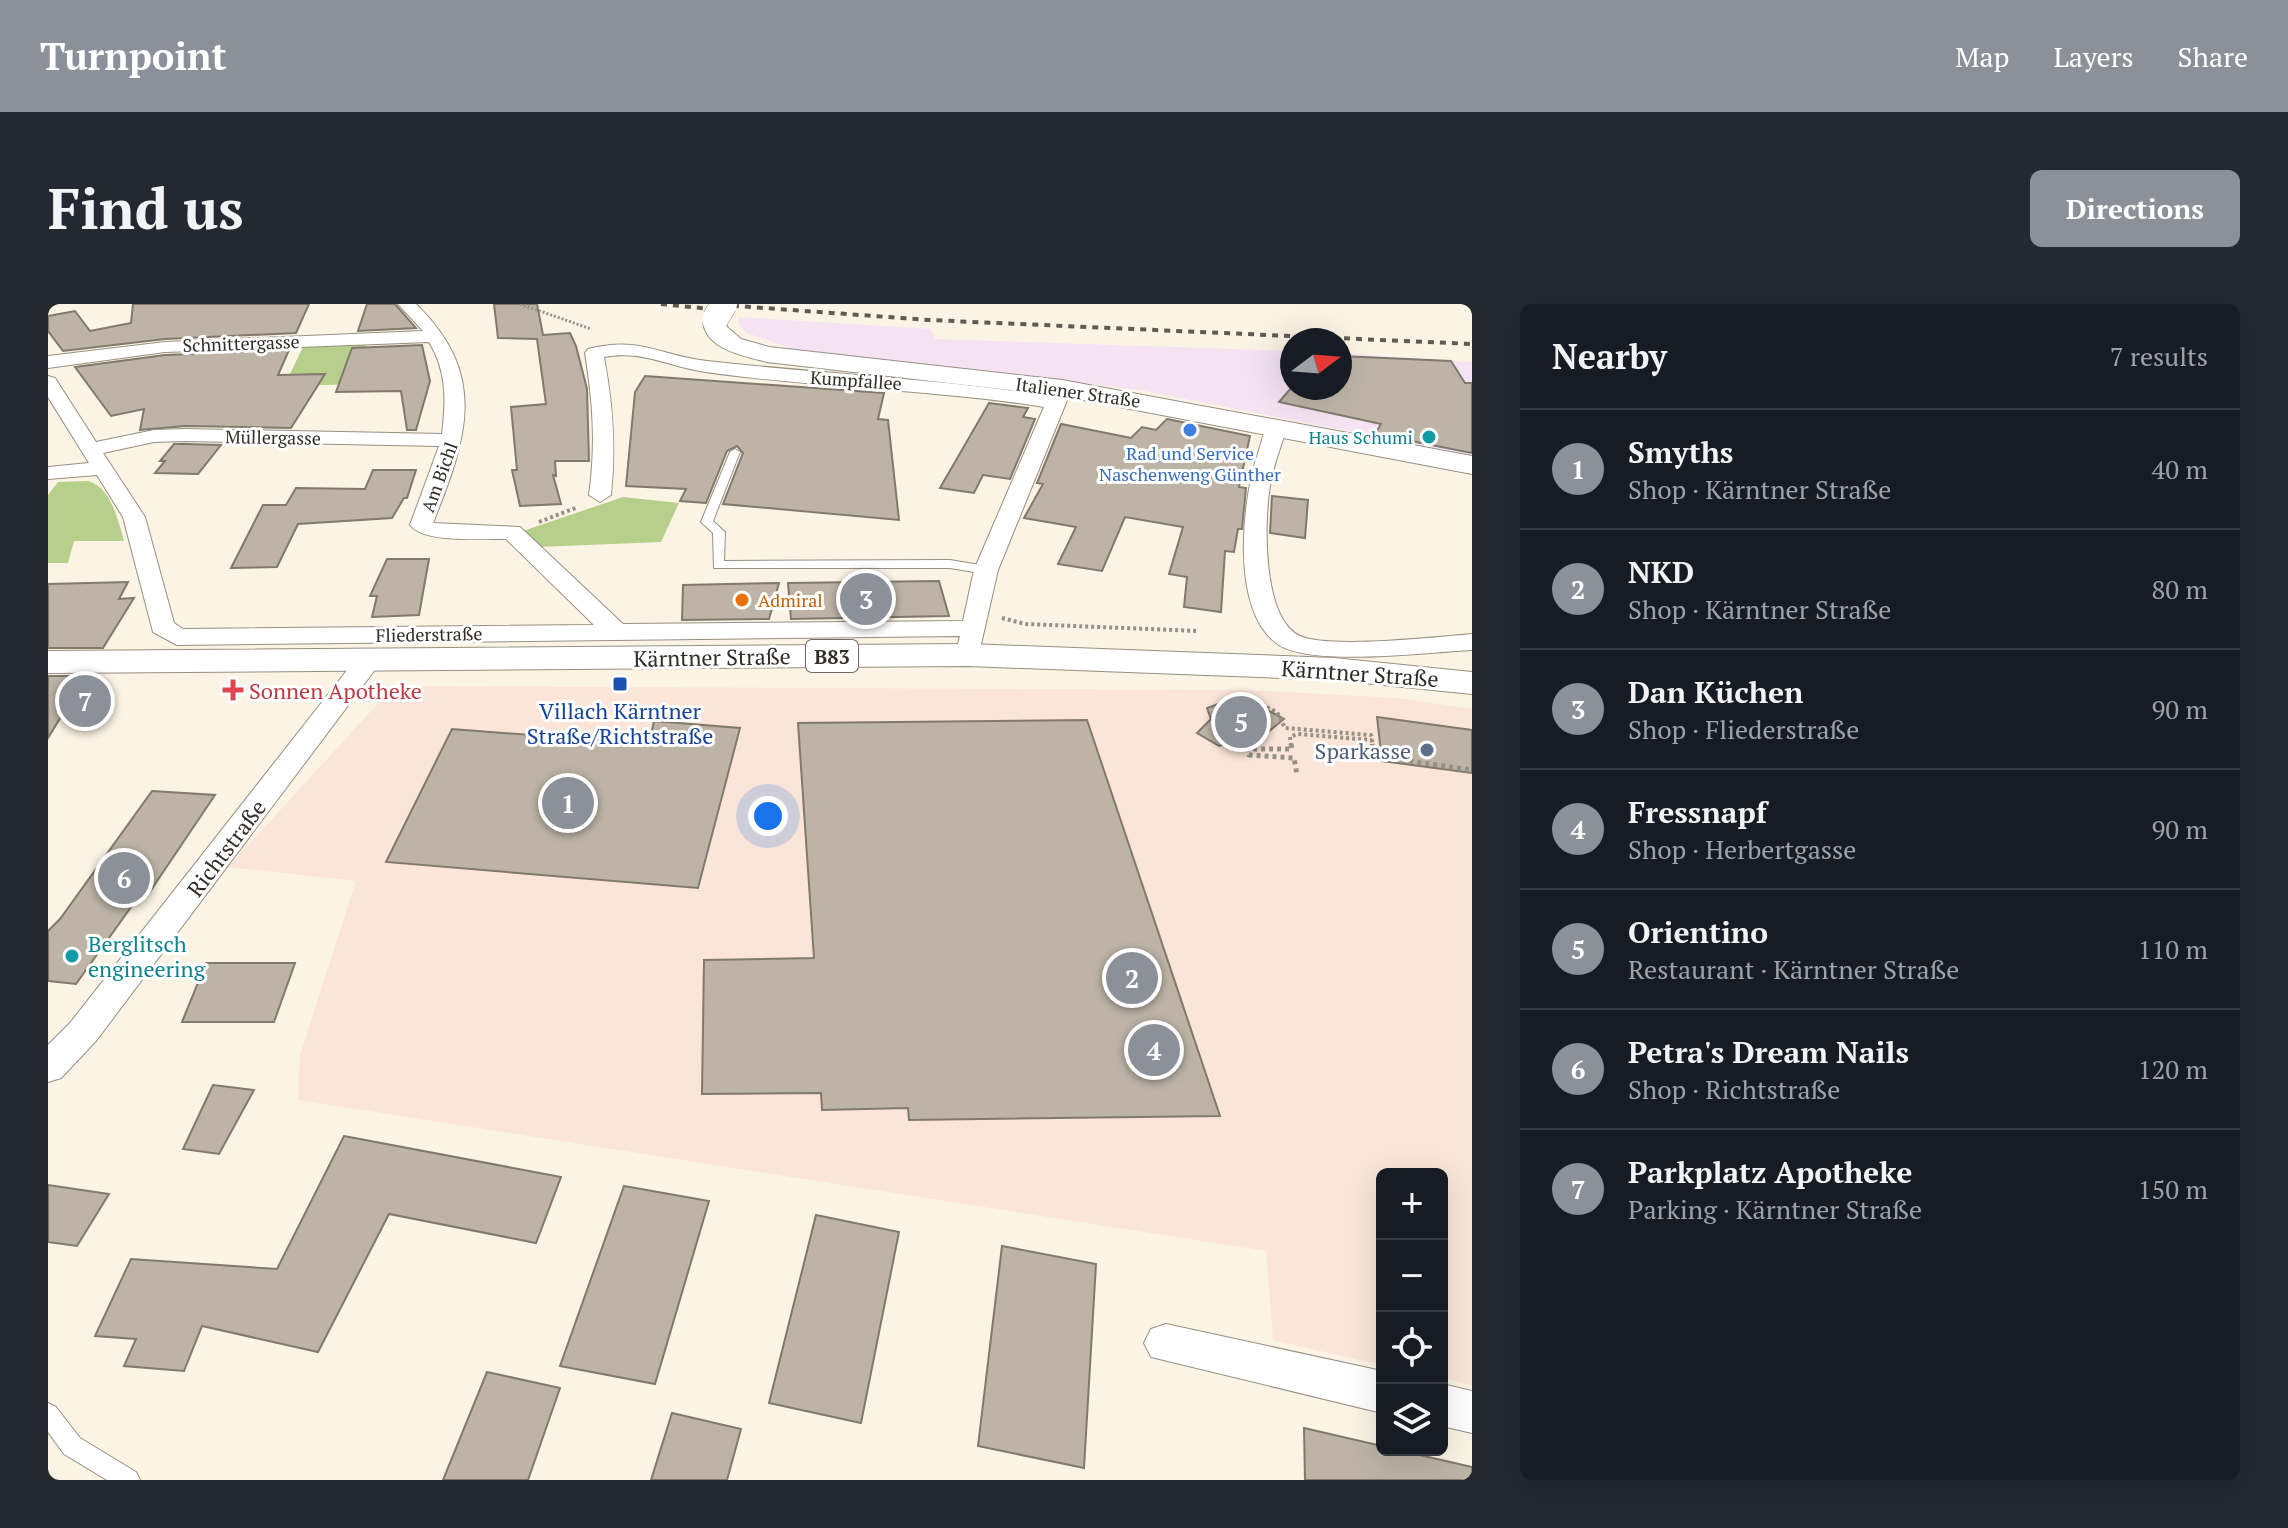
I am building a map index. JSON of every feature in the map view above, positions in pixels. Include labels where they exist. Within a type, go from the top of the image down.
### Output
[{"type":"main road","name":"Italiener Straße","points":[[719,312],[715,329],[724,339],[767,354],[1277,427],[1472,465]]},
{"type":"main road","name":"Kärntner Straße","points":[[48,662],[368,661],[971,641],[1334,669],[1472,683]]},
{"type":"street","name":"Am Bichl","points":[[406,304],[436,336],[451,373],[454,440],[421,525],[429,530],[512,532]]},
{"type":"street","name":"Schnittergasse","points":[[48,362],[165,347],[436,336]]},
{"type":"street","name":"Kumpfallee","points":[[600,495],[605,453],[604,411],[594,353],[628,347],[703,366],[1058,396]]},
{"type":"street","name":"Fliederstraße","points":[[48,382],[134,517],[162,627],[177,637],[615,631],[971,641]]},
{"type":"street","points":[[971,641],[986,570],[1058,396]]},
{"type":"street","points":[[1277,427],[1258,490],[1259,591],[1272,627],[1291,642],[1346,648],[1472,642]]},
{"type":"street","name":"Müllergasse","points":[[92,449],[154,436],[185,435],[454,440]]},
{"type":"street","points":[[48,473],[105,468]]},
{"type":"street","points":[[512,532],[615,631]]},
{"type":"street","name":"Richtstraße","points":[[48,1068],[83,1032],[368,661]]},
{"type":"street","points":[[48,1028],[83,1032]]},
{"type":"street","points":[[1166,1343],[1376,1391]]},
{"type":"street","points":[[1448,1406],[1472,1412]]},
{"type":"lane","points":[[735,452],[707,522],[719,532],[718,565],[950,564],[986,570]]},
{"type":"lane","points":[[48,1414],[72,1446],[128,1480]]},
{"type":"path","points":[[512,532],[589,504],[600,495]]},
{"type":"path","points":[[1233,694],[1277,712],[1285,728],[1371,735],[1374,756],[1472,770]]},
{"type":"path","points":[[1297,775],[1290,737],[1297,734],[1372,740]]},
{"type":"path","points":[[1292,749],[1247,749],[1249,755],[1294,758]]},
{"type":"shaded area","points":[[739,317],[931,329],[935,339],[1280,351],[1280,400],[1352,400],[1352,354],[1472,362],[1472,456],[1140,390],[792,349],[747,333],[739,325]]},
{"type":"shaded area","points":[[394,686],[1246,690],[1398,698],[1472,709],[1472,1385],[1448,1379],[1448,1168],[1376,1168],[1376,1364],[1273,1340],[1266,1251],[298,1100],[300,1055],[356,881],[228,867]]},
{"type":"green space","points":[[366,341],[362,384],[284,386],[305,343]]},
{"type":"green space","points":[[88,481],[96,484],[108,497],[124,541],[74,541],[68,563],[48,563],[48,495],[58,482]]},
{"type":"green space","points":[[623,497],[679,503],[661,542],[538,547],[523,531]]},
{"type":"building","points":[[133,304],[309,304],[296,333],[165,339],[63,351],[48,331],[48,316],[75,311],[90,331],[131,323]]},
{"type":"building","points":[[367,304],[395,304],[416,328],[358,331]]},
{"type":"building","points":[[494,304],[537,304],[543,335],[570,333],[576,346],[587,389],[589,461],[555,461],[556,476],[553,475],[561,504],[520,506],[512,470],[517,470],[511,407],[546,404],[537,339],[498,338]]},
{"type":"building","points":[[422,345],[430,381],[416,430],[407,430],[401,391],[336,392],[352,348]]},
{"type":"building","points":[[289,350],[278,375],[325,374],[291,428],[185,426],[140,430],[144,409],[111,416],[75,367],[165,355]]},
{"type":"building","points":[[1352,357],[1451,361],[1465,383],[1472,383],[1472,453],[1375,434],[1381,424],[1279,402],[1352,400]]},
{"type":"building","points":[[645,376],[884,393],[878,419],[888,420],[899,520],[723,504],[743,453],[737,446],[727,451],[706,503],[680,501],[686,489],[626,486],[635,392]]},
{"type":"building","points":[[989,403],[1028,408],[1023,417],[1035,419],[1010,479],[983,475],[974,493],[940,488]]},
{"type":"building","points":[[1167,419],[1250,436],[1239,487],[1246,488],[1242,529],[1238,529],[1234,552],[1225,551],[1221,612],[1184,607],[1187,577],[1169,574],[1183,527],[1125,517],[1102,571],[1058,564],[1076,527],[1024,518],[1043,484],[1037,483],[1061,424],[1131,438],[1142,427],[1156,430]]},
{"type":"building","points":[[174,444],[221,445],[198,474],[155,473]]},
{"type":"building","points":[[373,470],[416,470],[407,498],[392,518],[298,524],[277,567],[231,568],[263,505],[286,505],[296,488],[365,489]]},
{"type":"building","points":[[1272,496],[1308,500],[1305,538],[1270,533]]},
{"type":"building","points":[[387,559],[429,559],[419,615],[372,617],[377,596],[370,596]]},
{"type":"building","points":[[939,581],[949,616],[791,619],[788,583]]},
{"type":"building","points":[[128,582],[119,599],[134,598],[103,648],[48,648],[48,584]]},
{"type":"building","points":[[779,583],[769,619],[682,620],[683,585]]},
{"type":"building","points":[[48,676],[86,676],[48,738]]},
{"type":"building","points":[[1226,701],[1253,702],[1284,719],[1262,737],[1243,738],[1219,746],[1197,733],[1211,719],[1207,708]]},
{"type":"building","name":"Sparkasse","points":[[1377,717],[1472,730],[1472,773],[1382,761]]},
{"type":"building","points":[[1087,720],[1220,1116],[909,1120],[908,1108],[822,1110],[821,1093],[702,1094],[704,960],[814,958],[798,723]]},
{"type":"building","points":[[654,721],[740,728],[698,888],[386,862],[452,729],[649,744]]},
{"type":"building","points":[[152,791],[215,795],[147,896],[139,896],[76,984],[48,981],[48,931],[60,919]]},
{"type":"building","points":[[206,963],[295,963],[274,1022],[182,1022]]},
{"type":"building","points":[[213,1085],[254,1090],[219,1154],[183,1149]]},
{"type":"building","points":[[344,1136],[561,1177],[536,1243],[389,1214],[318,1352],[202,1326],[184,1371],[124,1366],[136,1339],[95,1336],[131,1259],[277,1269]]},
{"type":"building","points":[[48,1185],[109,1194],[77,1246],[48,1242]]},
{"type":"building","points":[[624,1186],[709,1201],[655,1384],[560,1366]]},
{"type":"building","points":[[816,1215],[899,1232],[861,1423],[769,1403]]},
{"type":"building","points":[[1002,1246],[1096,1264],[1084,1468],[978,1446]]},
{"type":"building","points":[[487,1372],[560,1388],[528,1480],[443,1480]]},
{"type":"building","points":[[672,1413],[741,1429],[727,1480],[651,1480]]},
{"type":"building","points":[[1304,1428],[1376,1445],[1376,1456],[1424,1456],[1472,1467],[1472,1480],[1305,1480]]},
{"type":"railway","points":[[661,304],[721,310]]},
{"type":"railway","points":[[709,304],[929,320],[1472,344]]},
{"type":"place","name":"Rad und Service Naschenweng Günther","points":[[1190,430]]},
{"type":"place","name":"Haus Schumi","points":[[1429,437]]},
{"type":"place","name":"Dan Küchen","points":[[866,599]]},
{"type":"place","name":"Admiral","points":[[742,600]]},
{"type":"place","name":"Villach Kärntner Straße/Richtstraße","points":[[620,684]]},
{"type":"place","name":"Sonnen Apotheke","points":[[233,690]]},
{"type":"place","name":"Parkplatz Apotheke","points":[[85,701]]},
{"type":"place","name":"Orientino","points":[[1241,722]]},
{"type":"place","name":"Sparkasse","points":[[1427,750]]},
{"type":"place","name":"Smyths","points":[[568,803]]},
{"type":"place","name":"Petra's Dream Nails","points":[[124,878]]},
{"type":"place","name":"Berglitsch engineering","points":[[72,956]]},
{"type":"place","name":"NKD","points":[[1132,978]]},
{"type":"place","name":"Fressnapf","points":[[1154,1050]]}]
